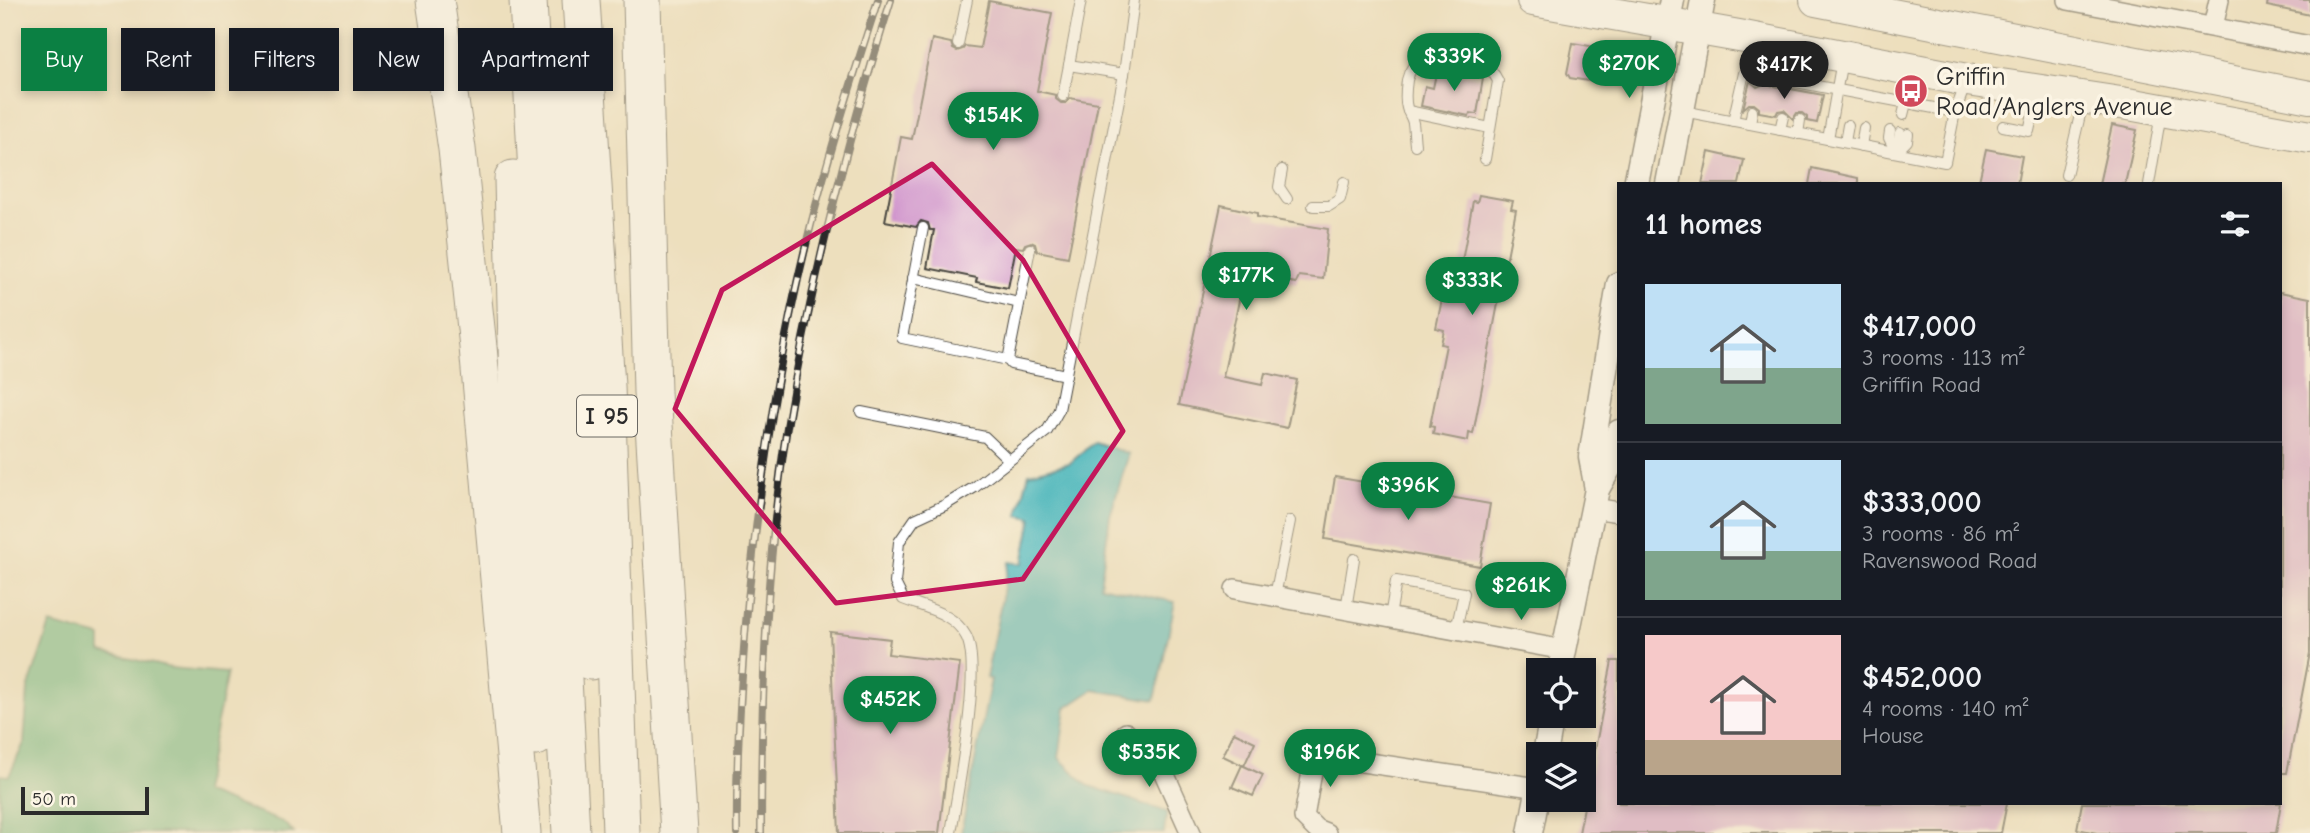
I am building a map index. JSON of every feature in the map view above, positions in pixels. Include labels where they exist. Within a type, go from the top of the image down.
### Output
[{"type":"highway","points":[[435,0],[457,149],[478,347],[522,833]]},
{"type":"highway","points":[[508,0],[518,388],[541,833]]},
{"type":"highway","points":[[528,0],[571,833]]},
{"type":"highway","points":[[558,0],[599,833]]},
{"type":"highway","name":"I 95","points":[[581,0],[606,386],[621,833]]},
{"type":"highway","points":[[643,7],[652,393],[679,833]]},
{"type":"main road","points":[[1533,0],[1700,14],[1766,41],[1967,80],[2162,109],[2310,137]]},
{"type":"main road","points":[[1816,0],[1861,4],[2310,97]]},
{"type":"main road","points":[[2223,120],[2242,107],[2310,120]]},
{"type":"street","points":[[2068,0],[2310,46]]},
{"type":"street","points":[[2213,27],[2219,0]]},
{"type":"street","points":[[1636,182],[1669,11]]},
{"type":"street","points":[[1668,182],[1700,14]]},
{"type":"street","points":[[1595,498],[1591,457],[1617,296]]},
{"type":"street","points":[[1562,658],[1595,498],[1613,461],[1617,442]]},
{"type":"street","points":[[1595,498],[1617,511]]},
{"type":"street","points":[[1236,589],[1456,630],[1555,658]]},
{"type":"street","points":[[1126,733],[1164,773],[1191,833]]},
{"type":"street","points":[[1326,833],[1316,829],[1304,817],[1315,755],[1526,788]]},
{"type":"street","points":[[1530,833],[1534,812]]},
{"type":"lane","points":[[958,44],[967,0]]},
{"type":"lane","points":[[1063,96],[1082,0]]},
{"type":"lane","points":[[951,833],[970,707],[973,657],[966,635],[949,617],[903,599],[895,583],[899,542],[915,519],[975,487],[1047,430],[1059,410],[1125,74],[1134,0]]},
{"type":"lane","points":[[1758,77],[1766,41]]},
{"type":"lane","points":[[1797,84],[1803,48]]},
{"type":"lane","points":[[1415,145],[1412,120],[1406,107],[1407,80],[1415,63],[1425,55],[1446,52],[1469,56],[1493,71],[1498,81],[1485,159]]},
{"type":"lane","points":[[1828,139],[1843,56]]},
{"type":"lane","points":[[1069,65],[1125,74]]},
{"type":"lane","points":[[1733,121],[1744,73],[1837,90],[1853,98],[1869,101],[1906,103],[1955,112]]},
{"type":"lane","points":[[1682,111],[1945,162],[1955,112],[1967,80]]},
{"type":"lane","points":[[2003,127],[2029,131],[2038,91]]},
{"type":"lane","points":[[2066,175],[2084,98]]},
{"type":"lane","points":[[1906,103],[1913,111],[1903,115],[1894,108],[1906,103]]},
{"type":"lane","points":[[2149,182],[2162,109]]},
{"type":"lane","points":[[1408,111],[1490,128]]},
{"type":"lane","points":[[1750,124],[1752,111]]},
{"type":"lane","points":[[1780,130],[1783,117]]},
{"type":"lane","points":[[1798,134],[1800,120]]},
{"type":"lane","points":[[1845,142],[1848,125]]},
{"type":"lane","points":[[1861,146],[1864,128]]},
{"type":"lane","points":[[1896,152],[1899,133]]},
{"type":"lane","points":[[1282,170],[1279,187],[1287,199]]},
{"type":"lane","points":[[1313,206],[1328,206],[1340,199],[1344,182]]},
{"type":"lane","points":[[923,228],[902,338],[1066,375]]},
{"type":"lane","points":[[1007,360],[1030,249]]},
{"type":"lane","points":[[913,278],[1019,303]]},
{"type":"lane","points":[[861,412],[985,436],[1009,460]]},
{"type":"lane","points":[[1275,596],[1290,521]]},
{"type":"lane","points":[[1346,609],[1354,559]]},
{"type":"lane","points":[[1390,617],[1396,581],[1464,593],[1456,630]]},
{"type":"highlighted area","points":[[932,164],[1023,260],[1123,431],[1023,579],[836,603],[675,409],[722,290]]},
{"type":"green space","points":[[50,624],[101,637],[101,652],[171,668],[227,673],[203,792],[283,822],[294,833],[0,833],[0,775],[9,776],[24,743],[28,689]]},
{"type":"water","points":[[1094,442],[1129,454],[1110,516],[1100,586],[1175,602],[1155,700],[1093,690],[1066,708],[1059,758],[1087,785],[1167,812],[1164,833],[961,833],[991,679],[986,678],[1009,562],[1023,564],[1032,518],[1018,515],[1029,473],[1070,463]]},
{"type":"building","points":[[2268,0],[2310,0],[2310,15],[2267,6]]},
{"type":"building","points":[[989,1],[1052,13],[1037,91],[1056,95],[1056,99],[1061,103],[1066,103],[1070,98],[1098,103],[1068,257],[1037,251],[1035,244],[1031,242],[1023,248],[1016,247],[1008,288],[976,282],[977,278],[927,268],[934,230],[930,230],[928,223],[921,221],[916,227],[885,221],[901,137],[912,139],[932,39],[951,43],[957,51],[965,46],[980,48]]},
{"type":"building","points":[[1573,43],[1601,48],[1595,82],[1570,78],[1567,73]]},
{"type":"building","points":[[1437,69],[1483,78],[1477,114],[1470,113],[1469,116],[1421,106],[1425,86],[1433,88]]},
{"type":"building","points":[[1750,81],[1757,87],[1764,84],[1823,95],[1817,123],[1807,121],[1807,117],[1802,113],[1797,113],[1793,119],[1784,110],[1778,111],[1776,115],[1759,112],[1759,108],[1754,104],[1743,109]]},
{"type":"building","points":[[2112,125],[2137,130],[2125,182],[2099,182]]},
{"type":"building","points":[[1986,149],[2022,156],[2017,182],[1979,181]]},
{"type":"building","points":[[1709,152],[1744,160],[1739,182],[1702,182]]},
{"type":"building","points":[[1812,168],[1858,178],[1858,182],[1809,182]]},
{"type":"building","points":[[1479,195],[1513,201],[1511,209],[1516,210],[1473,434],[1469,433],[1468,441],[1433,434],[1434,427],[1430,426],[1446,345],[1441,344],[1444,330],[1436,328],[1444,290],[1451,292],[1453,282],[1458,283],[1473,201],[1477,202]]},
{"type":"building","points":[[1221,205],[1257,213],[1257,217],[1328,229],[1323,279],[1299,276],[1296,283],[1276,279],[1275,269],[1247,262],[1223,377],[1262,385],[1265,373],[1297,380],[1287,428],[1179,405]]},
{"type":"building","points":[[2282,292],[2310,298],[2310,653],[2287,773],[2282,773]]},
{"type":"building","points":[[1335,477],[1490,504],[1480,566],[1325,539]]},
{"type":"building","points":[[830,632],[890,639],[888,654],[960,663],[939,833],[839,833]]},
{"type":"building","points":[[1612,661],[1617,661],[1617,805],[2007,805],[2001,833],[1579,833],[1583,812],[1596,812],[1596,744]]},
{"type":"building","points":[[1234,732],[1255,742],[1244,766],[1223,756]]},
{"type":"building","points":[[1242,765],[1263,775],[1253,796],[1232,787]]},
{"type":"building","points":[[2082,805],[2281,805],[2276,833],[2097,833],[2077,829]]},
{"type":"railway","points":[[737,833],[737,775],[748,600],[778,379],[795,292],[821,186],[878,0]]},
{"type":"railway","points":[[761,833],[766,629],[774,528],[787,427],[807,318],[832,211],[891,0]]},
{"type":"place","name":"Griffin Road/Anglers Avenue","points":[[1911,91]]}]
